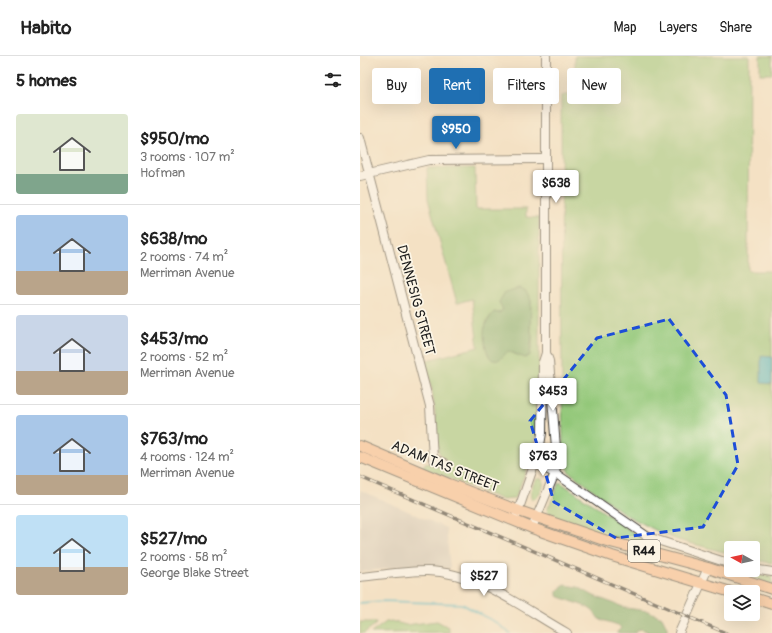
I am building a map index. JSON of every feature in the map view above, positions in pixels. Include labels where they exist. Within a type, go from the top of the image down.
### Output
[{"type":"main road","name":"ADAM TAS STREET","points":[[360,446],[449,484],[519,511],[607,541],[708,568],[772,589]]},
{"type":"main road","name":"ADAM TAS STREET","points":[[360,457],[514,522],[612,556],[724,590]]},
{"type":"main road","points":[[760,600],[772,604]]},
{"type":"street","points":[[514,522],[535,464],[542,433],[543,362],[546,353],[546,56]]},
{"type":"street","name":"DENNESIG STREET","points":[[360,138],[430,406],[433,459],[444,463]]},
{"type":"street","points":[[360,176],[429,160],[546,159]]},
{"type":"street","points":[[532,528],[555,473],[557,460],[549,361],[546,353]]},
{"type":"street","points":[[535,464],[555,473],[648,537],[724,562]]},
{"type":"street","points":[[678,633],[708,568]]},
{"type":"street","points":[[760,570],[772,572]]},
{"type":"street","points":[[360,577],[427,571],[459,576],[478,582],[567,633]]},
{"type":"highlighted area","points":[[669,319],[726,395],[738,465],[703,527],[616,538],[554,502],[530,421],[597,338]]},
{"type":"shaded area","points":[[360,490],[446,528],[450,569],[410,566],[360,572]]},
{"type":"green space","points":[[575,56],[749,56],[748,271],[772,271],[772,563],[760,561],[760,541],[724,541],[724,552],[678,540],[661,533],[626,515],[568,471],[563,446],[562,396],[561,96],[567,95],[567,104],[621,104],[621,68],[575,68]]},
{"type":"green space","points":[[760,56],[772,56],[772,74],[760,74]]},
{"type":"green space","points":[[427,168],[475,168],[476,209],[526,209],[526,217],[539,218],[539,384],[537,384],[536,432],[530,461],[516,496],[513,499],[503,500],[423,468],[425,463],[446,467],[447,462],[438,451],[432,390],[424,361],[478,347],[472,299],[457,303],[428,199]],"holes":[[[531,300],[530,327],[532,348],[517,355],[508,351],[500,359],[488,342],[485,331],[486,325],[494,312],[499,313],[503,310],[499,302]]]},
{"type":"green space","points":[[519,288],[526,291],[531,300],[530,327],[532,336],[530,355],[525,358],[508,351],[498,360],[494,360],[488,355],[486,350],[484,335],[485,326],[494,312],[499,313],[503,310],[499,302],[505,292]]},
{"type":"green space","points":[[538,478],[543,480],[543,488],[540,494],[533,499],[531,498],[531,490]]},
{"type":"green space","points":[[560,482],[643,539],[640,545],[550,517],[547,511]]},
{"type":"green space","points":[[760,574],[772,576],[772,585],[750,577],[760,577]]},
{"type":"green space","points":[[565,585],[578,587],[594,596],[626,608],[648,611],[662,617],[667,627],[667,633],[647,633],[647,631],[640,629],[636,631],[636,633],[616,633],[621,628],[618,625],[599,619],[593,611],[587,607],[557,596],[557,591]]},
{"type":"green space","points":[[391,621],[406,625],[437,621],[448,627],[450,632],[371,633],[386,622]]},
{"type":"green space","points":[[360,622],[376,622],[376,624],[364,633],[360,633]]},
{"type":"water","points":[[761,356],[772,357],[772,384],[761,383]]},
{"type":"waterway","points":[[360,603],[383,601],[462,604],[495,622],[510,633]]},
{"type":"railway","points":[[360,477],[726,633]]}]
